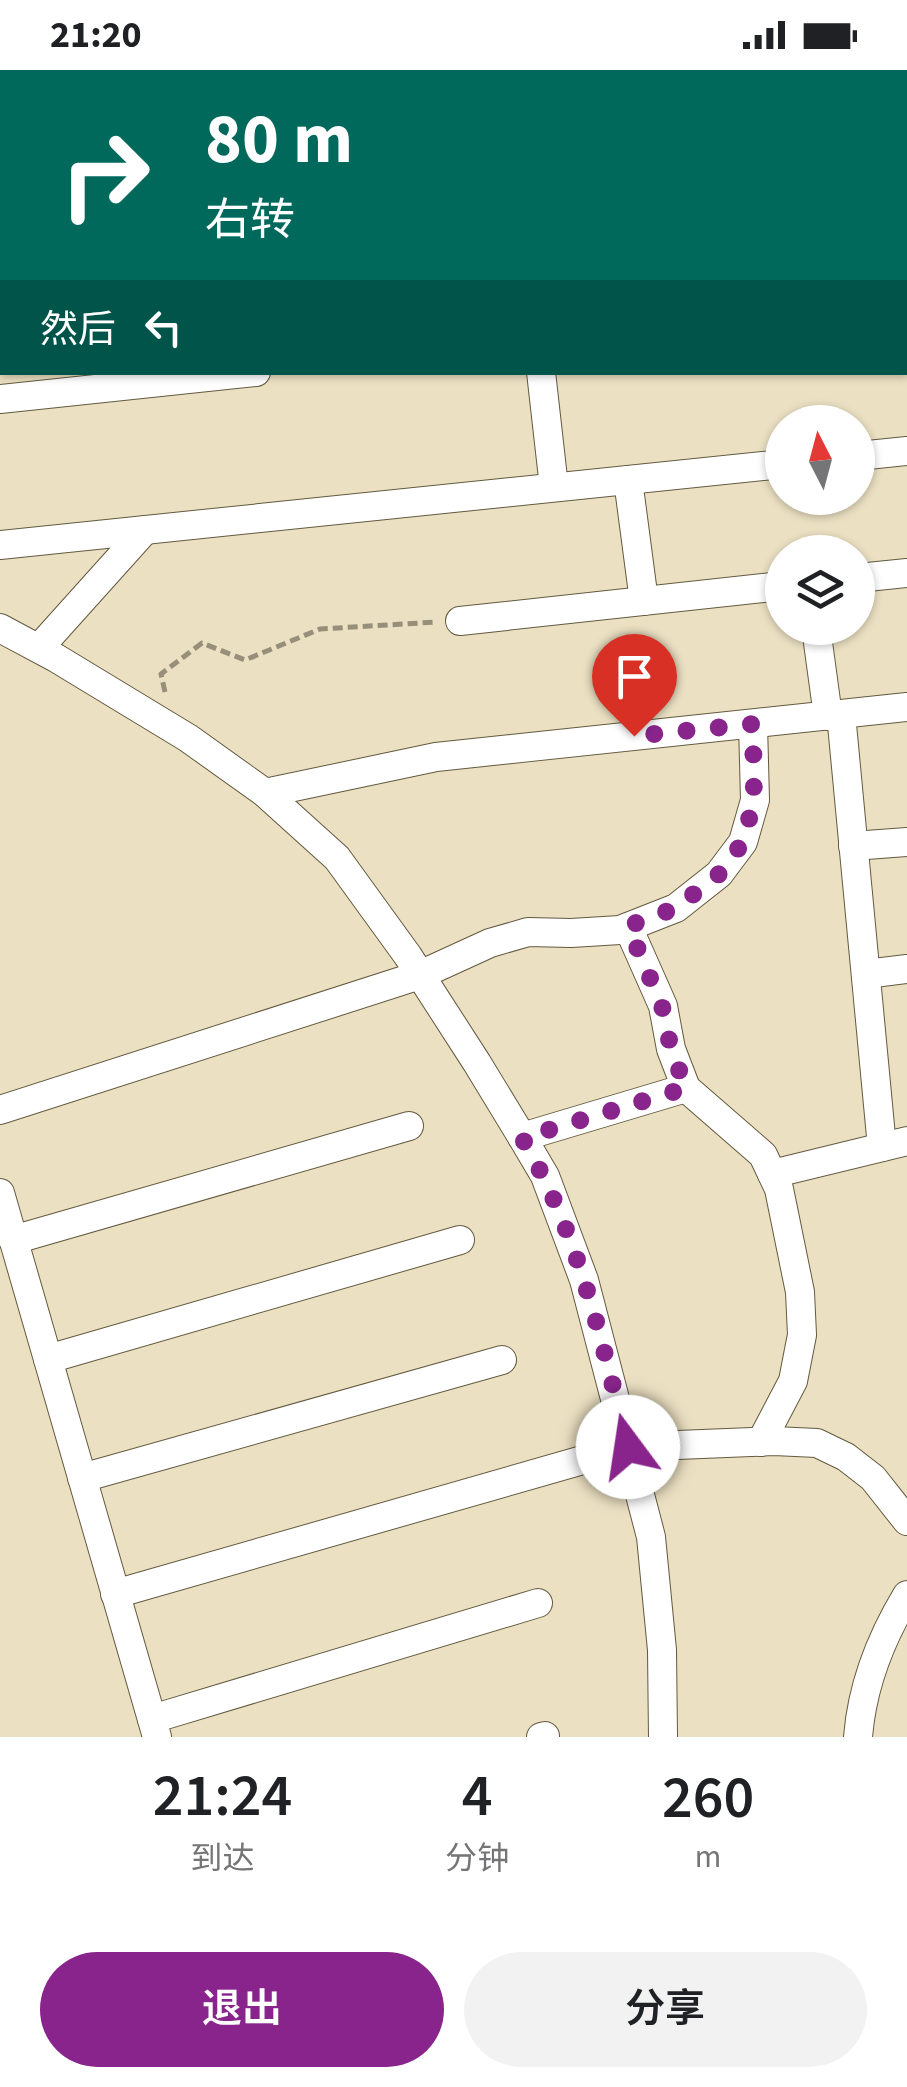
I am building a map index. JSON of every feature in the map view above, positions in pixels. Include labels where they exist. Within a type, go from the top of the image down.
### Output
[{"type":"lane","points":[[0,398],[201,375]]},
{"type":"lane","points":[[541,375],[554,487]]},
{"type":"lane","points":[[875,454],[907,451]]},
{"type":"lane","points":[[0,545],[765,466]]},
{"type":"lane","points":[[628,480],[644,601]]},
{"type":"lane","points":[[39,648],[145,530]]},
{"type":"lane","points":[[875,576],[907,572]]},
{"type":"lane","points":[[460,620],[765,588]]},
{"type":"lane","points":[[0,628],[188,738],[265,793],[337,858],[420,975],[545,1176],[584,1280],[650,1537],[662,1650],[664,1737]]},
{"type":"lane","points":[[772,1174],[895,1144],[866,974],[834,715],[820,645]]},
{"type":"lane","points":[[265,793],[436,757],[907,708]]},
{"type":"lane","points":[[0,1110],[420,975],[490,943],[528,932],[620,930],[676,908],[719,874],[743,842],[754,800],[753,724]]},
{"type":"lane","points":[[853,846],[907,842]]},
{"type":"lane","points":[[628,926],[662,1006],[671,1049],[686,1088],[763,1156],[779,1189],[800,1292],[802,1335],[792,1380],[761,1442]]},
{"type":"lane","points":[[866,974],[907,970]]},
{"type":"lane","points":[[522,1138],[686,1088]]},
{"type":"lane","points":[[13,1240],[410,1126]]},
{"type":"lane","points":[[0,1193],[154,1728],[538,1603]]},
{"type":"lane","points":[[48,1359],[460,1240]]},
{"type":"lane","points":[[82,1478],[502,1360]]},
{"type":"lane","points":[[116,1594],[628,1447],[817,1444],[846,1457],[873,1478],[907,1521]]},
{"type":"lane","points":[[858,1737],[876,1654],[907,1595]]},
{"type":"path","points":[[152,716],[166,694],[161,674],[202,643],[245,660],[320,629],[460,620]]},
{"type":"route","points":[[628,1447],[584,1280],[545,1176],[522,1138],[686,1088],[671,1049],[662,1006],[628,926],[676,908],[719,874],[743,842],[754,800],[753,724],[634,736]]}]
